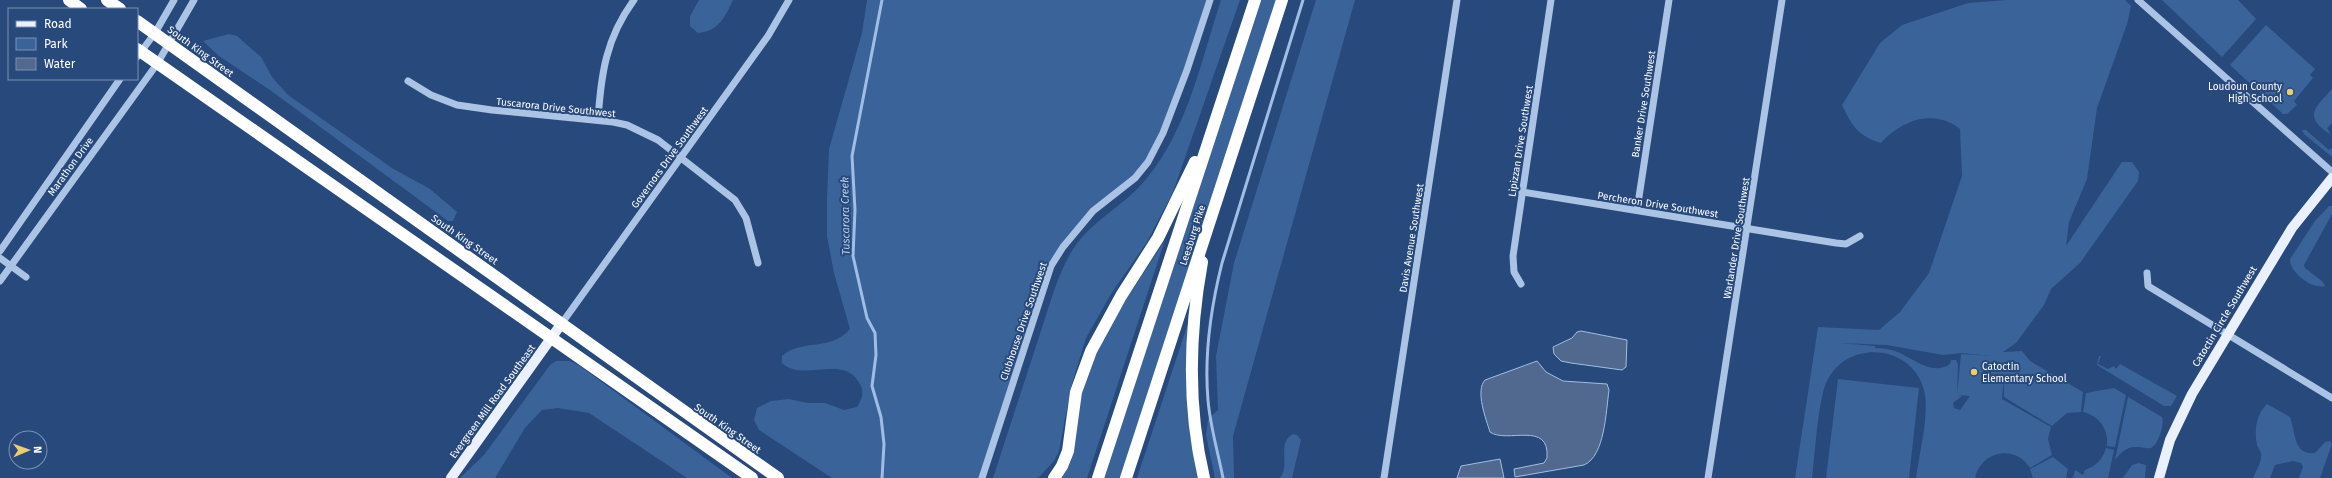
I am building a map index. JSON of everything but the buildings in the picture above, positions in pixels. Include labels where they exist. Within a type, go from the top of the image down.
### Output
[{"type":"highway","points":[[69,0],[80,8]]},
{"type":"highway","points":[[107,0],[119,8]]},
{"type":"highway","name":"Leesburg Pike","points":[[1098,478],[1255,0]]},
{"type":"highway","name":"Leesburg Pike","points":[[1126,478],[1282,0]]},
{"type":"highway","name":"South King Street","points":[[138,22],[778,478]]},
{"type":"highway","points":[[138,53],[157,64],[552,337],[752,478]]},
{"type":"highway","points":[[1054,478],[1062,466],[1068,451],[1076,392],[1091,351],[1177,202],[1221,105]]},
{"type":"highway","points":[[1204,478],[1194,413],[1191,336],[1194,306],[1211,215]]},
{"type":"main road","name":"Catoctin Circle Southwest","points":[[2159,478],[2170,440],[2179,419],[2227,335],[2292,228],[2332,178]]},
{"type":"main road","name":"Evergreen Mill Road Southeast","points":[[451,478],[562,324]]},
{"type":"street","points":[[138,53],[155,33],[174,0]]},
{"type":"street","name":"Marathon Drive","points":[[0,281],[157,64],[194,0]]},
{"type":"street","points":[[598,120],[603,66],[609,44],[624,12],[634,0]]},
{"type":"street","name":"Governors Drive Southwest","points":[[562,324],[768,36],[789,0]]},
{"type":"street","name":"Clubhouse Drive Southwest","points":[[982,478],[1051,266],[1063,247],[1093,211],[1135,178],[1148,162],[1166,126],[1210,0]]},
{"type":"street","name":"Davis Avenue Southwest","points":[[1384,478],[1457,0]]},
{"type":"street","name":"Lipizzan Drive Southwest","points":[[1520,284],[1514,272],[1513,256],[1551,0]]},
{"type":"street","name":"Banker Drive Southwest","points":[[1637,210],[1669,0]]},
{"type":"street","name":"Warlander Drive Southwest","points":[[1708,478],[1748,228],[1782,0]]},
{"type":"street","points":[[2138,0],[2332,172]]},
{"type":"street","name":"Marathon Drive","points":[[0,251],[119,80]]},
{"type":"street","name":"Tuscarora Drive Southwest","points":[[408,81],[431,95],[456,104],[492,110],[598,120],[627,125],[644,132],[681,158],[735,200],[746,218],[758,263]]},
{"type":"street","name":"Percheron Drive Southwest","points":[[1522,192],[1846,244],[1860,236]]},
{"type":"street","points":[[0,258],[26,277]]},
{"type":"street","points":[[2147,272],[2148,286],[2332,398]]},
{"type":"green space","points":[[699,0],[733,0],[724,17],[716,26],[705,32],[698,33],[690,26],[690,16]]},
{"type":"green space","points":[[867,0],[1207,0],[1163,133],[1135,178],[1089,215],[1063,247],[1047,279],[982,478],[832,478],[759,430],[754,420],[757,408],[771,401],[789,399],[808,403],[825,403],[844,410],[857,407],[862,397],[862,388],[852,374],[835,369],[807,371],[789,368],[782,363],[782,356],[799,347],[834,340],[842,336],[850,329],[834,273],[827,236],[829,149],[862,33]]},
{"type":"green space","points":[[1221,0],[1240,0],[1173,192],[1147,242],[1111,294],[1086,338],[1071,387],[1059,451],[1054,461],[1038,478],[993,478],[1052,296],[1065,264],[1078,242],[1087,232],[1138,188],[1147,178],[1173,138],[1200,70]]},
{"type":"green space","points":[[1260,0],[1277,0],[1121,478],[1104,478]]},
{"type":"green space","points":[[1316,0],[1355,0],[1233,436],[1234,478],[1215,478],[1206,435],[1208,419],[1218,410],[1216,356],[1234,263]]},
{"type":"green space","points":[[2006,0],[2125,0],[2131,6],[2127,24],[2097,108],[2087,179],[2069,222],[2066,246],[2122,162],[2132,162],[2139,172],[2138,181],[2080,263],[2051,289],[2044,305],[2016,343],[2003,352],[2022,351],[2030,361],[2083,392],[2081,412],[2067,413],[2052,426],[2004,397],[2004,378],[2002,399],[2051,427],[2048,439],[2052,455],[2030,468],[2024,460],[2016,456],[2008,453],[1999,454],[1984,462],[1978,469],[1975,478],[1916,478],[1925,422],[1926,400],[1924,390],[1917,375],[1907,364],[1894,356],[1880,353],[1865,353],[1851,358],[1838,366],[1828,379],[1819,412],[1812,478],[1795,478],[1818,327],[1879,330],[1900,312],[1929,273],[1962,176],[1960,129],[1950,123],[1939,119],[1928,118],[1918,120],[1908,123],[1898,129],[1881,143],[1861,133],[1849,119],[1842,105],[1880,43],[1902,25],[1968,3]],"holes":[[[1840,343],[1887,345],[1943,355],[1961,353],[1992,356],[1961,354],[1957,395],[1958,365],[1956,360],[1951,360],[1950,364],[1943,367],[1929,367],[1893,350],[1875,348],[1875,346]],[[1957,395],[1970,396],[1960,410],[1954,408],[1953,403],[1962,396]]]},
{"type":"green space","points":[[2162,0],[2238,0],[2256,19],[2222,57]]},
{"type":"green space","points":[[2266,25],[2315,69],[2310,75],[2313,78],[2294,101],[2297,105],[2287,114],[2283,114],[2230,65]]},
{"type":"green space","points":[[229,34],[237,36],[261,57],[272,77],[288,95],[392,168],[430,189],[457,212],[453,221],[448,221],[270,90],[219,56],[203,41]]},
{"type":"green space","points":[[2332,89],[2332,123],[2327,128],[2331,135],[2317,123],[2314,117],[2314,112],[2316,107]]},
{"type":"green space","points":[[2302,130],[2306,130],[2329,150],[2332,148],[2332,157],[2304,134]]},
{"type":"green space","points":[[2329,206],[2332,206],[2332,214],[2304,265],[2305,268],[2323,282],[2325,286],[2320,287],[2308,283],[2302,279],[2293,269],[2290,259],[2315,221]]},
{"type":"green space","points":[[1165,240],[1087,478],[1060,478],[1081,389],[1101,338]]},
{"type":"green space","points":[[1192,311],[1201,478],[1137,478]]},
{"type":"green space","points":[[2099,356],[2101,356],[2098,364],[2108,369],[2114,366],[2116,369],[2120,364],[2177,396],[2171,406],[2164,406],[2097,365]]},
{"type":"green space","points":[[556,361],[570,361],[580,366],[732,478],[687,478],[589,413],[558,408],[542,410],[525,428],[495,478],[460,478],[484,455],[550,365]]},
{"type":"green space","points":[[1838,379],[1919,388],[1909,478],[1826,478]]},
{"type":"green space","points":[[2114,388],[2126,395],[2115,447],[2107,446],[2105,429],[2102,424],[2094,417],[2083,412],[2086,393]]},
{"type":"green space","points":[[2128,397],[2162,417],[2162,429],[2156,443],[2151,448],[2131,447],[2122,452],[2115,460]]},
{"type":"green space","points":[[2267,404],[2290,417],[2296,442],[2299,447],[2308,453],[2315,453],[2325,442],[2330,441],[2332,444],[2320,478],[2299,478],[2303,467],[2301,463],[2293,461],[2275,465],[2270,478],[2253,478],[2260,463],[2261,457],[2261,453],[2257,445],[2256,428],[2260,413]]},
{"type":"green space","points":[[1293,434],[1297,435],[1301,440],[1292,478],[1280,478],[1284,467],[1285,443]]},
{"type":"green space","points":[[2106,448],[2114,450],[2108,478],[2073,478],[2075,470],[2083,475],[2085,470],[2098,462],[2103,456]]},
{"type":"green space","points":[[2053,457],[2068,469],[2066,478],[2033,478],[2030,469]]},
{"type":"green space","points":[[2139,463],[2146,465],[2145,478],[2123,478],[2132,465]]},
{"type":"water","points":[[1581,331],[1627,340],[1626,367],[1622,370],[1561,361],[1554,354],[1553,347],[1572,338],[1577,332]]},
{"type":"water","points":[[1537,361],[1546,372],[1563,381],[1607,384],[1609,390],[1603,432],[1596,452],[1591,460],[1584,465],[1515,477],[1514,469],[1544,463],[1547,458],[1546,446],[1542,440],[1535,436],[1506,436],[1497,435],[1490,432],[1482,405],[1482,385],[1485,380]]},
{"type":"water","points":[[1500,459],[1504,478],[1457,478],[1461,466]]},
{"type":"waterway","name":"Tuscarora Creek","points":[[882,0],[852,156],[855,210],[853,256],[867,318],[875,333],[876,355],[872,386],[881,417],[884,444],[882,478]]},
{"type":"waterway","points":[[1223,478],[1212,429],[1208,400],[1207,365],[1209,331],[1222,263],[1303,0]]},
{"type":"place","name":"Loudoun County High School","points":[[2290,92]]},
{"type":"place","name":"Catoctin Elementary School","points":[[1974,372]]}]
